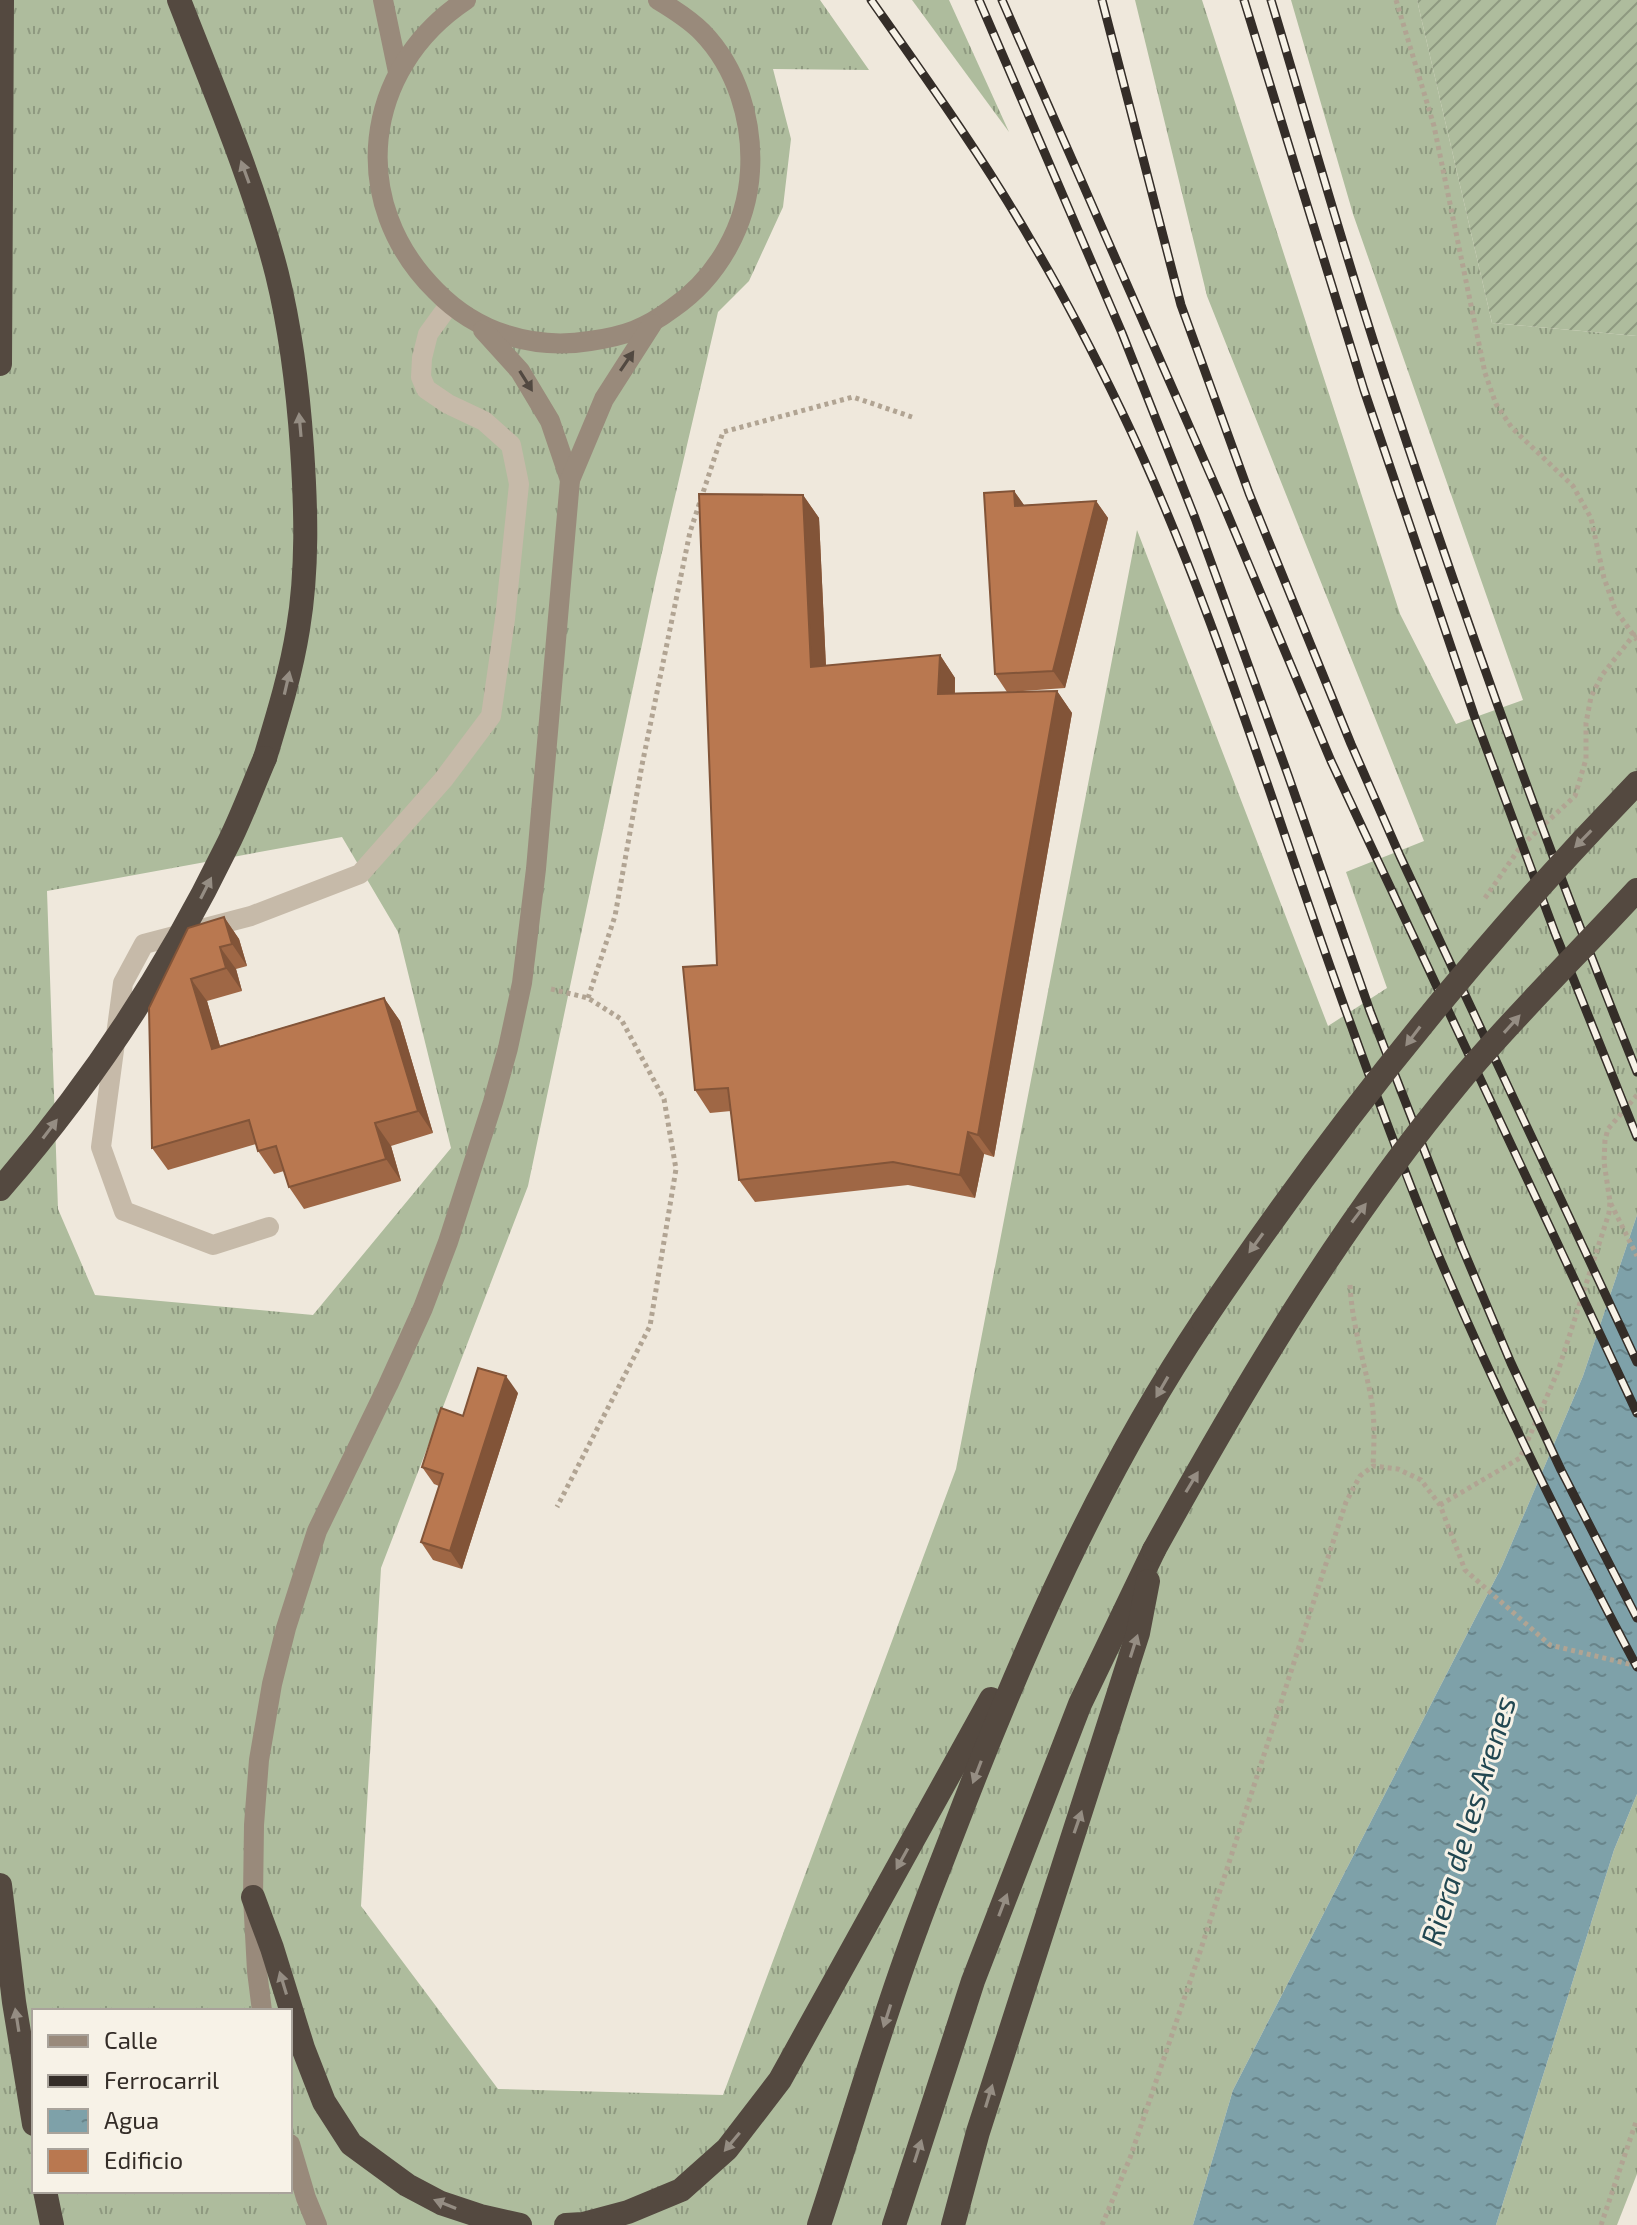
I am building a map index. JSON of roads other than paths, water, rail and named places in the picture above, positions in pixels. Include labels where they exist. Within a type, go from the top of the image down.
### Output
[{"type":"highway","points":[[0,364],[2,0]]},
{"type":"highway","points":[[0,1189],[32,1152],[116,1039],[196,907],[228,845],[265,758],[285,692],[298,628],[305,561],[306,498],[294,359],[277,275],[256,202],[179,0]]},
{"type":"highway","points":[[566,2225],[583,2224],[628,2212],[681,2190],[727,2149],[780,2080],[1000,1696],[1129,1444],[1179,1357],[1255,1244],[1427,1016],[1545,880],[1637,783]]},
{"type":"highway","points":[[894,2225],[973,1981],[1080,1704],[1154,1550],[1343,1234],[1460,1082],[1532,1000],[1637,890]]},
{"type":"highway","points":[[953,2225],[996,2074],[1138,1633],[1154,1550]]},
{"type":"highway","points":[[819,2225],[910,1944],[1000,1696]]},
{"type":"highway","points":[[0,1885],[14,2002],[32,2112]]},
{"type":"highway","points":[[253,1897],[291,2009]]},
{"type":"highway","points":[[292,2013],[324,2102],[351,2144],[407,2185],[441,2203],[520,2225]]},
{"type":"highway","points":[[45,2193],[52,2225]]},
{"type":"main road","points":[[383,0],[398,72]]},
{"type":"main road","points":[[466,0],[444,14],[418,41],[398,72],[383,112],[377,154],[381,197],[396,238],[419,275],[449,305],[498,333],[545,343],[571,344],[634,332],[652,324],[688,298],[716,267],[737,230],[749,189],[751,147],[744,105],[727,66],[702,32],[668,3]]},
{"type":"main road","points":[[475,322],[520,371],[550,421],[570,480]]},
{"type":"main road","points":[[262,2009],[253,1897],[254,1825],[265,1719],[286,1628],[317,1531],[423,1308],[448,1242],[493,1102],[522,983],[536,869],[570,480],[604,399],[652,324]]},
{"type":"main road","points":[[292,2151],[317,2225]]},
{"type":"lane","points":[[269,1227],[213,1245],[124,1211],[101,1147],[123,983],[144,944],[251,916],[360,874],[443,780],[491,716],[519,484],[511,445],[484,421],[448,404],[426,389],[421,377],[428,334],[449,305]]},
{"type":"water","name":"Riera de les Arenes","points":[[1637,1215],[1637,1794],[1614,1850],[1496,2225],[1193,2225],[1233,2090],[1502,1566],[1583,1376]]},
{"type":"railway","points":[[871,0],[1012,208],[1066,302],[1121,410],[1155,485],[1216,638],[1323,948],[1440,1259],[1534,1465],[1637,1667]]},
{"type":"railway","points":[[979,0],[1122,333],[1195,518],[1370,1011],[1462,1247],[1561,1470],[1637,1618]]},
{"type":"railway","points":[[1002,0],[1222,501],[1331,761],[1637,1413]]},
{"type":"railway","points":[[1102,0],[1181,305],[1249,493],[1400,856],[1637,1362]]},
{"type":"railway","points":[[1244,0],[1364,390],[1474,715],[1555,933],[1637,1137]]},
{"type":"railway","points":[[1271,0],[1370,330],[1444,552],[1537,814],[1637,1072]]}]
